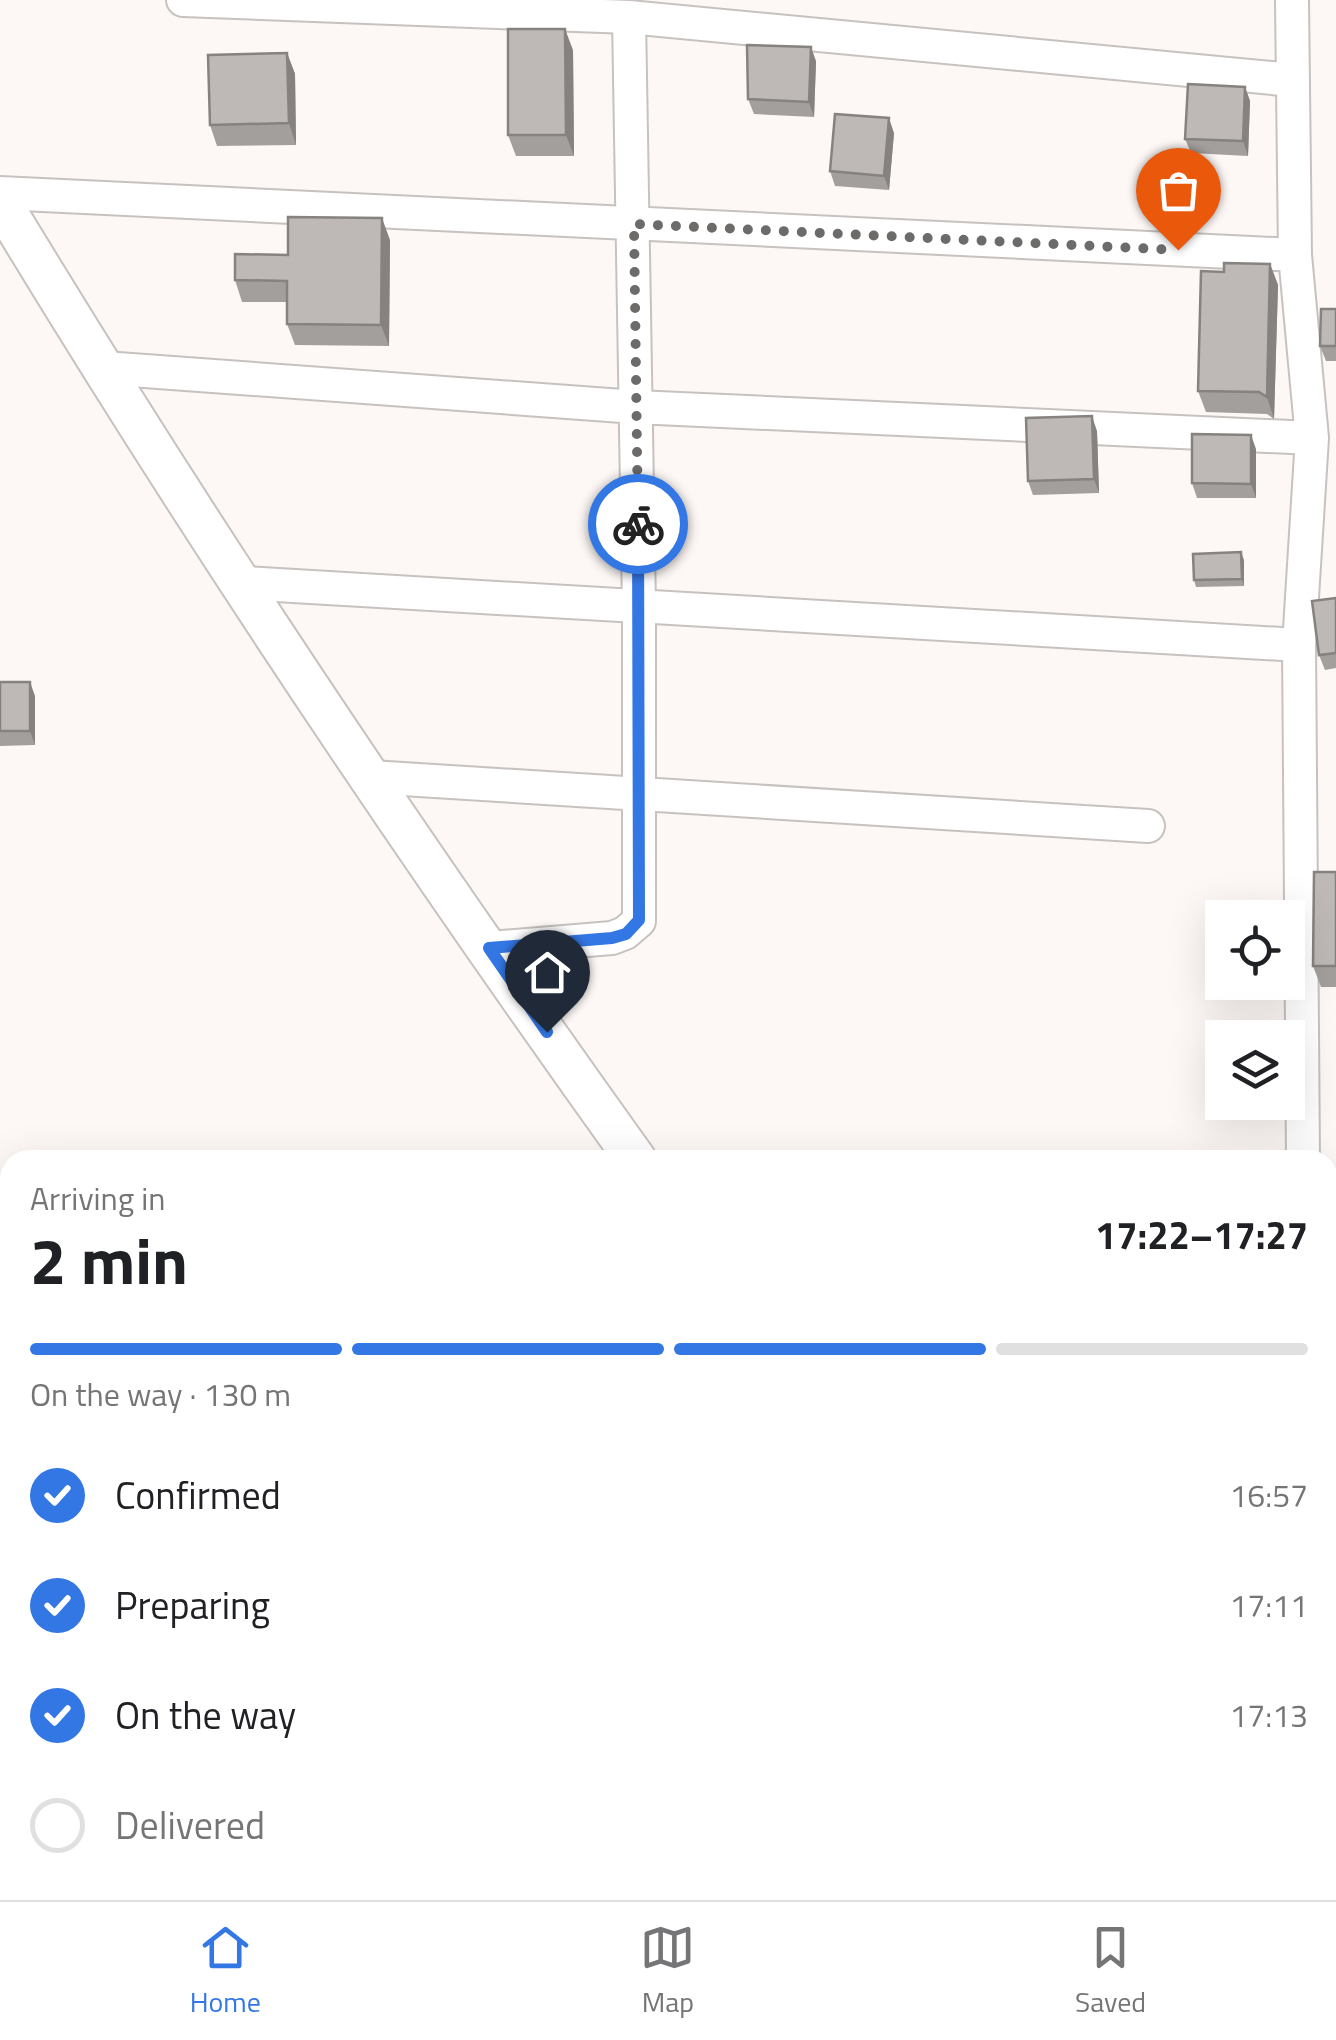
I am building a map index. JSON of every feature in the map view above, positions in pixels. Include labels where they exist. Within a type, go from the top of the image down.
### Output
[{"type":"street","points":[[183,0],[629,17],[1293,80]]},
{"type":"street","points":[[1292,0],[1294,255],[1312,438],[1299,645],[1304,1150]]},
{"type":"street","points":[[489,948],[612,938],[626,934],[639,920],[639,606],[629,17]]},
{"type":"street","points":[[0,193],[1294,255]]},
{"type":"street","points":[[0,201],[371,777],[629,1150]]},
{"type":"street","points":[[104,368],[636,407],[1312,438]]},
{"type":"street","points":[[243,583],[1299,645]]},
{"type":"street","points":[[371,777],[1148,826]]},
{"type":"building","points":[[508,29],[565,29],[566,135],[508,135]]},
{"type":"building","points":[[747,45],[811,47],[809,102],[748,99]]},
{"type":"building","points":[[287,53],[289,123],[210,125],[208,55]]},
{"type":"building","points":[[1188,84],[1245,87],[1243,141],[1185,139]]},
{"type":"building","points":[[835,114],[889,118],[884,176],[830,171]]},
{"type":"building","points":[[288,217],[382,218],[381,325],[287,324],[287,281],[235,280],[235,254],[288,255]]},
{"type":"building","points":[[1224,263],[1270,264],[1267,397],[1259,392],[1198,391],[1201,271],[1224,272]]},
{"type":"building","points":[[1321,309],[1336,309],[1336,346],[1320,346]]},
{"type":"building","points":[[1092,416],[1094,479],[1028,481],[1026,418]]},
{"type":"building","points":[[1192,434],[1251,435],[1251,484],[1192,483]]},
{"type":"building","points":[[1241,552],[1242,579],[1194,580],[1193,554]]},
{"type":"building","points":[[1336,598],[1336,653],[1319,655],[1312,601]]},
{"type":"building","points":[[0,682],[30,682],[30,731],[0,731]]},
{"type":"building","points":[[1314,872],[1336,872],[1336,966],[1313,966]]},
{"type":"way so far","points":[[638,524],[634,224],[1178,250]]},
{"type":"route","points":[[547,1032],[489,948],[612,938],[626,934],[639,920],[638,524]]}]
